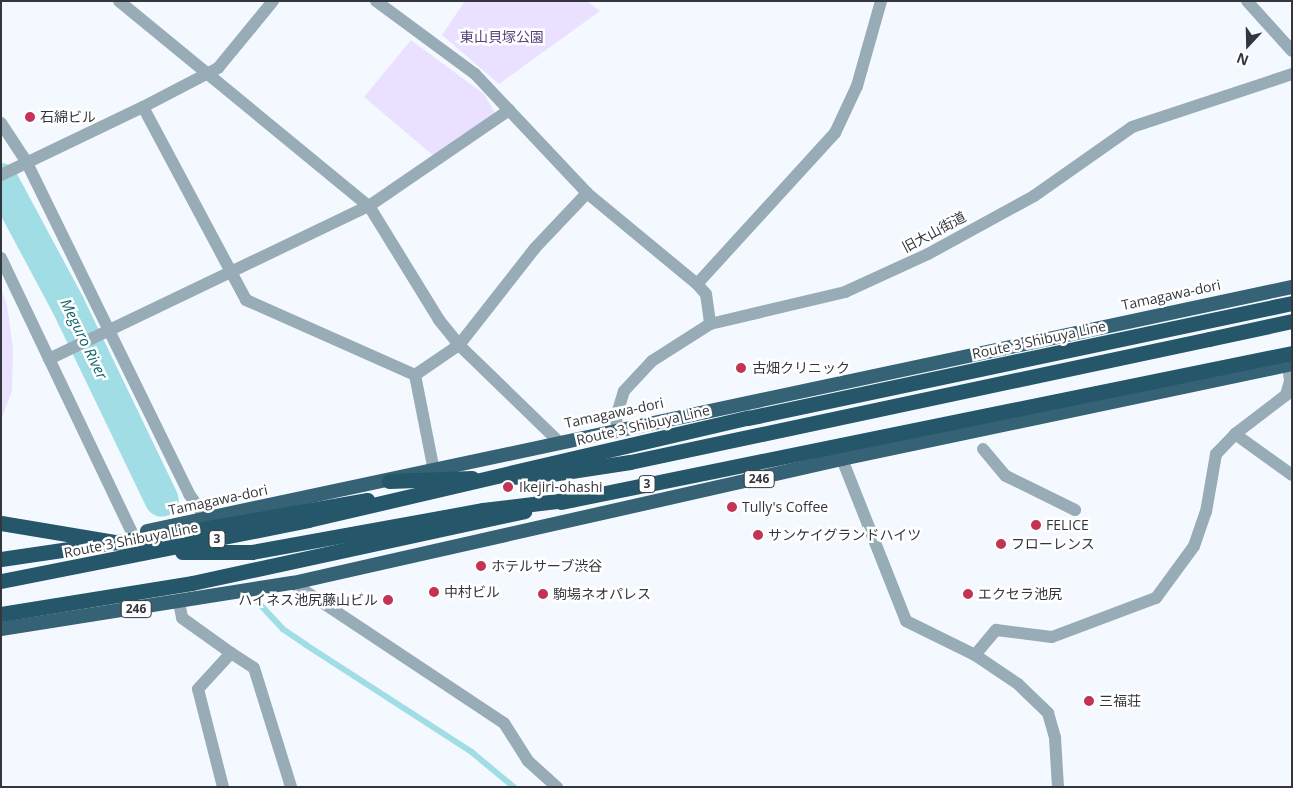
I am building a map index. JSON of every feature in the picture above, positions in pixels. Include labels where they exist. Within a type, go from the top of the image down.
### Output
[{"type":"highway","name":"Tamagawa-dori","points":[[1,558],[192,522],[389,481],[617,428],[1292,287]]},
{"type":"highway","name":"Route 3 Shibuya Line","points":[[1,581],[197,544],[758,416],[1292,303]]},
{"type":"highway","points":[[389,481],[545,475],[630,462],[1292,321]]},
{"type":"highway","points":[[1247,373],[1291,359]]},
{"type":"highway","name":"3","points":[[1,614],[229,575],[574,499],[1291,359]]},
{"type":"highway","name":"246","points":[[1,629],[293,583],[842,459],[1247,373]]},
{"type":"highway","points":[[1,558],[431,491]]},
{"type":"highway","points":[[1,523],[150,548],[221,554],[252,552],[483,510],[574,499]]},
{"type":"street","points":[[119,1],[369,206],[439,320],[459,345],[559,442]]},
{"type":"street","points":[[1,175],[143,107],[218,68],[273,1]]},
{"type":"street","points":[[376,1],[475,74],[587,193],[697,284],[706,294],[710,324]]},
{"type":"street","points":[[697,284],[835,133],[857,86],[880,1]]},
{"type":"street","points":[[1247,1],[1292,51]]},
{"type":"street","name":"旧大山街道","points":[[617,428],[616,417],[624,391],[652,361],[710,324],[845,292],[928,254],[1034,196],[1132,127],[1292,74]]},
{"type":"street","points":[[143,107],[246,300],[416,375]]},
{"type":"street","points":[[53,358],[369,206],[435,163],[509,110]]},
{"type":"street","points":[[1,123],[103,333],[195,504],[213,517]]},
{"type":"street","points":[[416,375],[459,345],[535,248],[587,193]]},
{"type":"street","points":[[1,258],[53,358],[136,533]]},
{"type":"street","points":[[975,656],[996,630],[1052,637],[1156,598],[1194,546],[1206,512],[1216,454],[1235,434],[1286,395],[1290,381],[1291,359]]},
{"type":"street","points":[[416,375],[434,471]]},
{"type":"street","points":[[1235,434],[1292,475]]},
{"type":"street","points":[[983,449],[1006,476],[1075,510]]},
{"type":"street","points":[[842,459],[906,621],[975,656],[1018,684],[1048,713],[1055,738],[1058,787]]},
{"type":"street","points":[[293,583],[504,723],[528,761],[556,787]]},
{"type":"street","points":[[179,602],[182,618],[254,668],[291,787]]},
{"type":"street","points":[[223,787],[198,689],[231,652]]},
{"type":"green space","name":"東山貝塚公園","points":[[465,1],[587,1],[600,11],[499,84],[442,35]]},
{"type":"green space","points":[[411,40],[484,94],[494,111],[494,117],[435,157],[364,97]]},
{"type":"green space","points":[[1,289],[7,305],[13,349],[12,390],[1,421]]},
{"type":"waterway","name":"Meguro River","points":[[1,180],[68,305],[162,500]]},
{"type":"waterway","points":[[259,603],[283,629],[472,752],[514,787]]},
{"type":"place","name":"石綿ビル","points":[[30,117]]},
{"type":"place","name":"古畑クリニック","points":[[741,368]]},
{"type":"place","name":"Ikejiri-ohashi","points":[[508,487]]},
{"type":"place","name":"Tully's Coffee","points":[[732,507]]},
{"type":"place","name":"FELICE","points":[[1036,525]]},
{"type":"place","name":"サンケイグランドハイツ","points":[[758,535]]},
{"type":"place","name":"フローレンス","points":[[1001,544]]},
{"type":"place","name":"ホテルサーブ渋谷","points":[[481,566]]},
{"type":"place","name":"中村ビル","points":[[434,592]]},
{"type":"place","name":"駒場ネオパレス","points":[[543,594]]},
{"type":"place","name":"エクセラ池尻","points":[[968,594]]},
{"type":"place","name":"ハイネス池尻藤山ビル","points":[[388,600]]},
{"type":"place","name":"三福荘","points":[[1089,701]]}]
